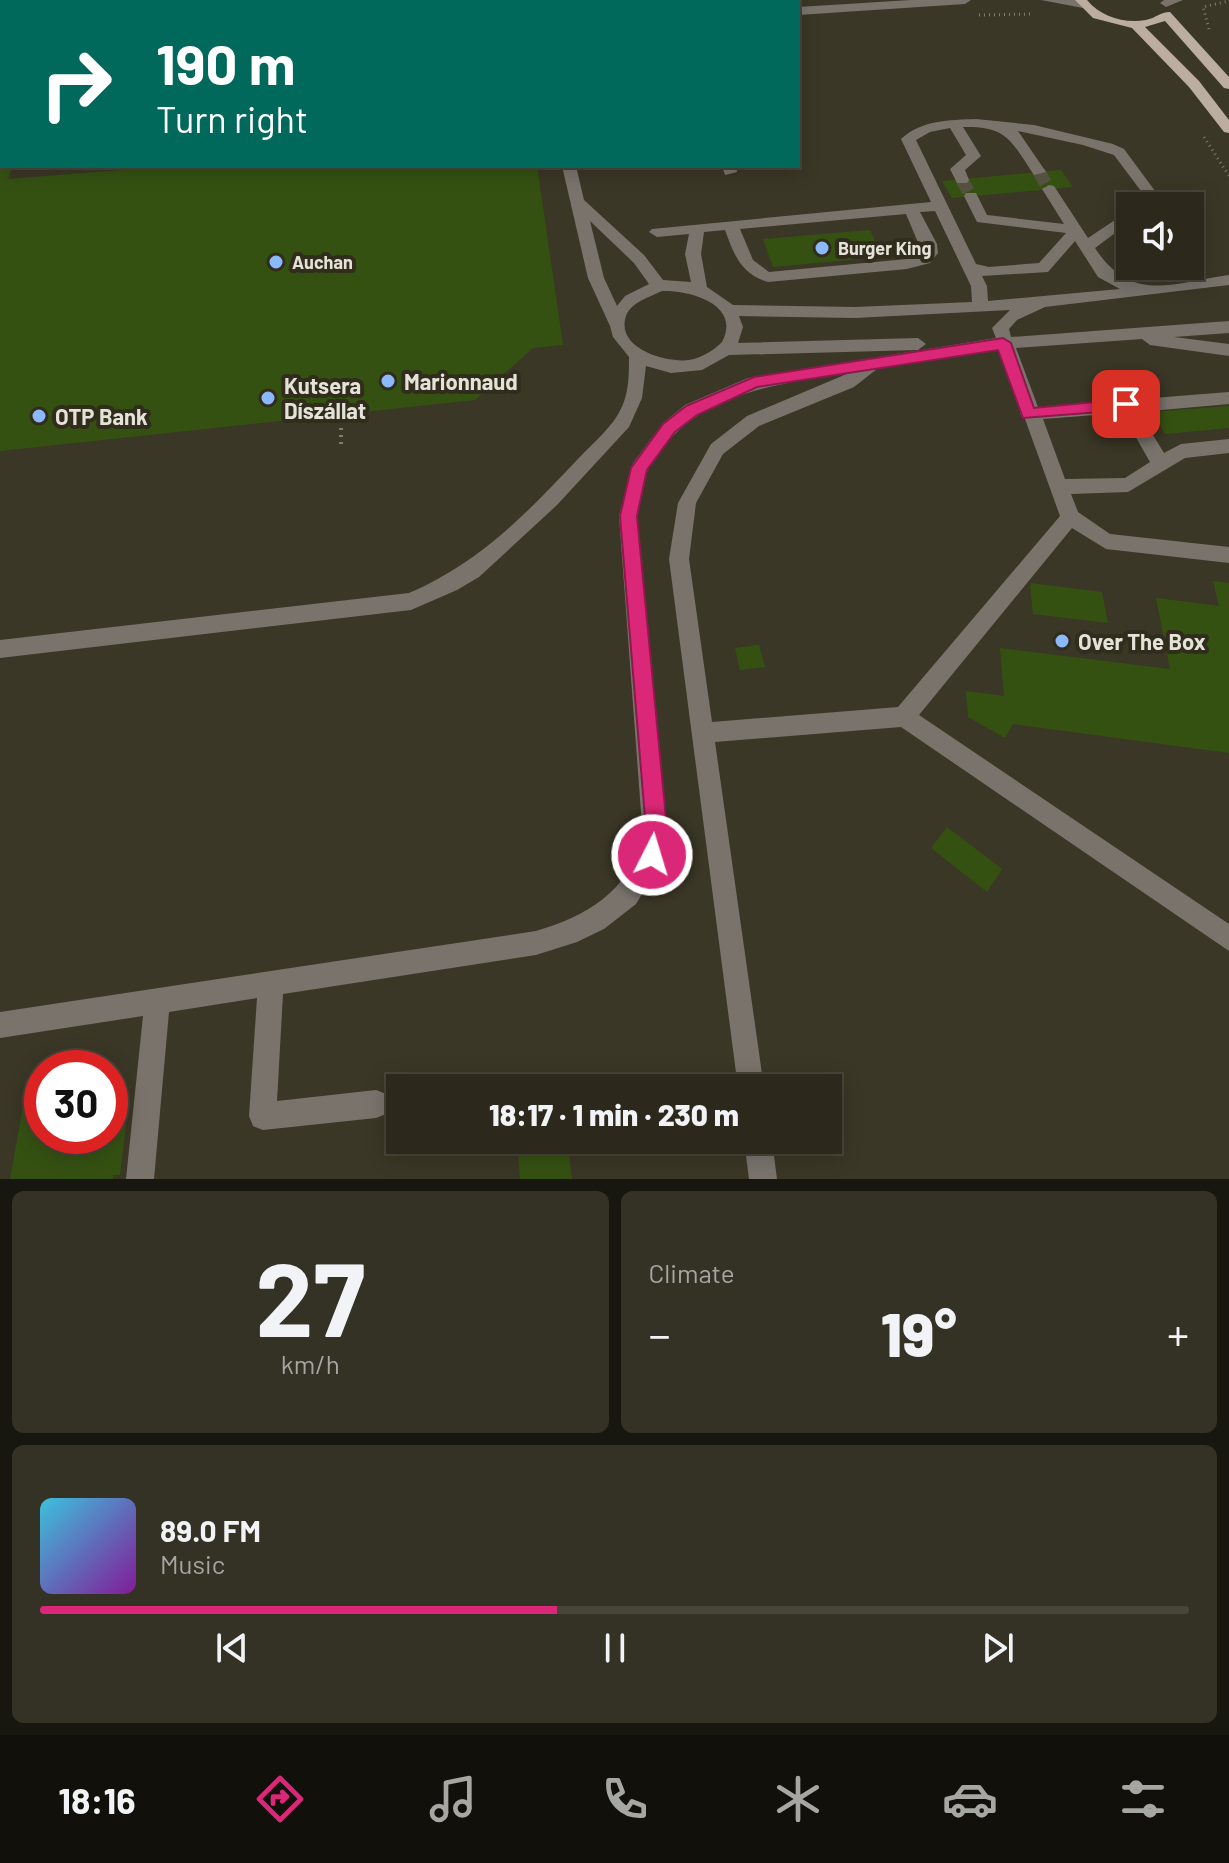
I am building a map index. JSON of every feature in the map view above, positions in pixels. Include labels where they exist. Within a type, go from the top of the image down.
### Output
[{"type":"main road","points":[[1082,2],[1105,19],[1135,24],[1152,23],[1168,5],[1187,37],[1229,85]]},
{"type":"main road","points":[[1135,24],[1194,84],[1229,129]]},
{"type":"street","points":[[800,11],[965,0]]},
{"type":"street","points":[[1047,0],[1082,2]]},
{"type":"street","points":[[986,122],[1012,132],[1039,172]]},
{"type":"street","points":[[980,306],[979,286],[908,139],[921,127],[986,122],[1074,137],[1119,152],[1149,192]]},
{"type":"street","points":[[955,125],[974,156],[957,169],[962,180]]},
{"type":"street","points":[[570,168],[596,278],[616,322],[620,339],[637,357],[668,367],[701,364],[727,349],[1003,343],[1229,327]]},
{"type":"street","points":[[1049,189],[1104,273],[1139,293]]},
{"type":"street","points":[[971,196],[982,219],[1077,230]]},
{"type":"street","points":[[578,202],[639,259],[659,286]]},
{"type":"street","points":[[657,232],[939,206]]},
{"type":"street","points":[[731,226],[746,264],[755,273],[768,277],[907,264],[925,259],[930,253],[929,244],[911,209]]},
{"type":"street","points":[[1087,246],[1116,225]]},
{"type":"street","points":[[697,228],[693,254],[700,289]]},
{"type":"street","points":[[970,268],[989,272],[1043,268],[1077,230]]},
{"type":"street","points":[[616,322],[630,299],[659,286],[700,289],[730,310],[852,314],[1139,293],[1229,280]]},
{"type":"street","points":[[1047,300],[1011,316],[1000,328],[1029,414],[1070,517],[1106,541],[1229,555]]},
{"type":"street","points":[[727,349],[735,330],[730,310]]},
{"type":"street","points":[[1115,335],[1229,350]]},
{"type":"street","points":[[0,1025],[472,954],[566,936],[609,914],[623,901],[645,870],[655,839],[628,516],[639,468],[669,428],[717,397],[754,382],[1003,343]]},
{"type":"street","points":[[0,649],[411,601],[449,585],[471,572],[518,529],[623,422],[637,392],[637,357]]},
{"type":"street","points":[[749,1074],[679,559],[687,503],[717,449],[753,421],[848,383],[875,362]]},
{"type":"street","points":[[1029,414],[1229,398]]},
{"type":"street","points":[[1126,404],[1161,464]]},
{"type":"street","points":[[1058,487],[1128,485],[1181,451],[1229,446]]},
{"type":"street","points":[[904,717],[1070,517]]},
{"type":"street","points":[[703,733],[904,717],[1229,939]]},
{"type":"street","points":[[271,984],[263,1116],[376,1104]]},
{"type":"street","points":[[140,1179],[157,1001]]},
{"type":"street","points":[[760,1154],[763,1179]]},
{"type":"path","points":[[69,0],[75,0]]},
{"type":"path","points":[[1187,37],[1210,31],[1203,7],[1229,1]]},
{"type":"path","points":[[341,414],[341,444]]},
{"type":"building","name":"Auchan","points":[[0,168],[12,168],[8,179],[147,168],[537,168],[563,345],[533,348],[475,400],[0,451]]},
{"type":"building","points":[[1061,170],[1073,187],[952,198],[942,181]]},
{"type":"building","name":"Burger King","points":[[870,230],[882,257],[773,267],[763,239]]},
{"type":"building","points":[[1229,406],[1229,428],[1165,434],[1153,412]]},
{"type":"building","points":[[1213,581],[1229,583],[1229,753],[1013,724],[1005,738],[968,717],[966,691],[1004,696],[1000,648],[1170,669],[1156,598],[1219,606]]},
{"type":"building","points":[[1030,583],[1102,592],[1108,623],[1033,614]]},
{"type":"building","points":[[759,645],[765,667],[740,670],[735,648]]},
{"type":"building","points":[[947,827],[1002,869],[987,892],[931,848]]},
{"type":"building","points":[[24,1101],[24,1154],[123,1154],[120,1175],[113,1175],[113,1179],[10,1179]]},
{"type":"building","points":[[518,1154],[569,1154],[572,1179],[520,1179]]},
{"type":"tunnel","points":[[1039,172],[1049,189]]},
{"type":"tunnel","points":[[962,180],[971,196]]},
{"type":"place","name":"Burger King","points":[[822,248]]},
{"type":"place","name":"Auchan","points":[[276,262]]},
{"type":"place","name":"Marionnaud","points":[[388,381]]},
{"type":"place","name":"Kutsera Díszállat","points":[[268,398]]},
{"type":"place","name":"OTP Bank","points":[[39,416]]},
{"type":"place","name":"Over The Box","points":[[1062,641]]},
{"type":"route","points":[[652,855],[655,818],[628,516],[631,492],[639,468],[669,428],[691,410],[754,382],[1003,343],[1029,414],[1126,404]]}]
